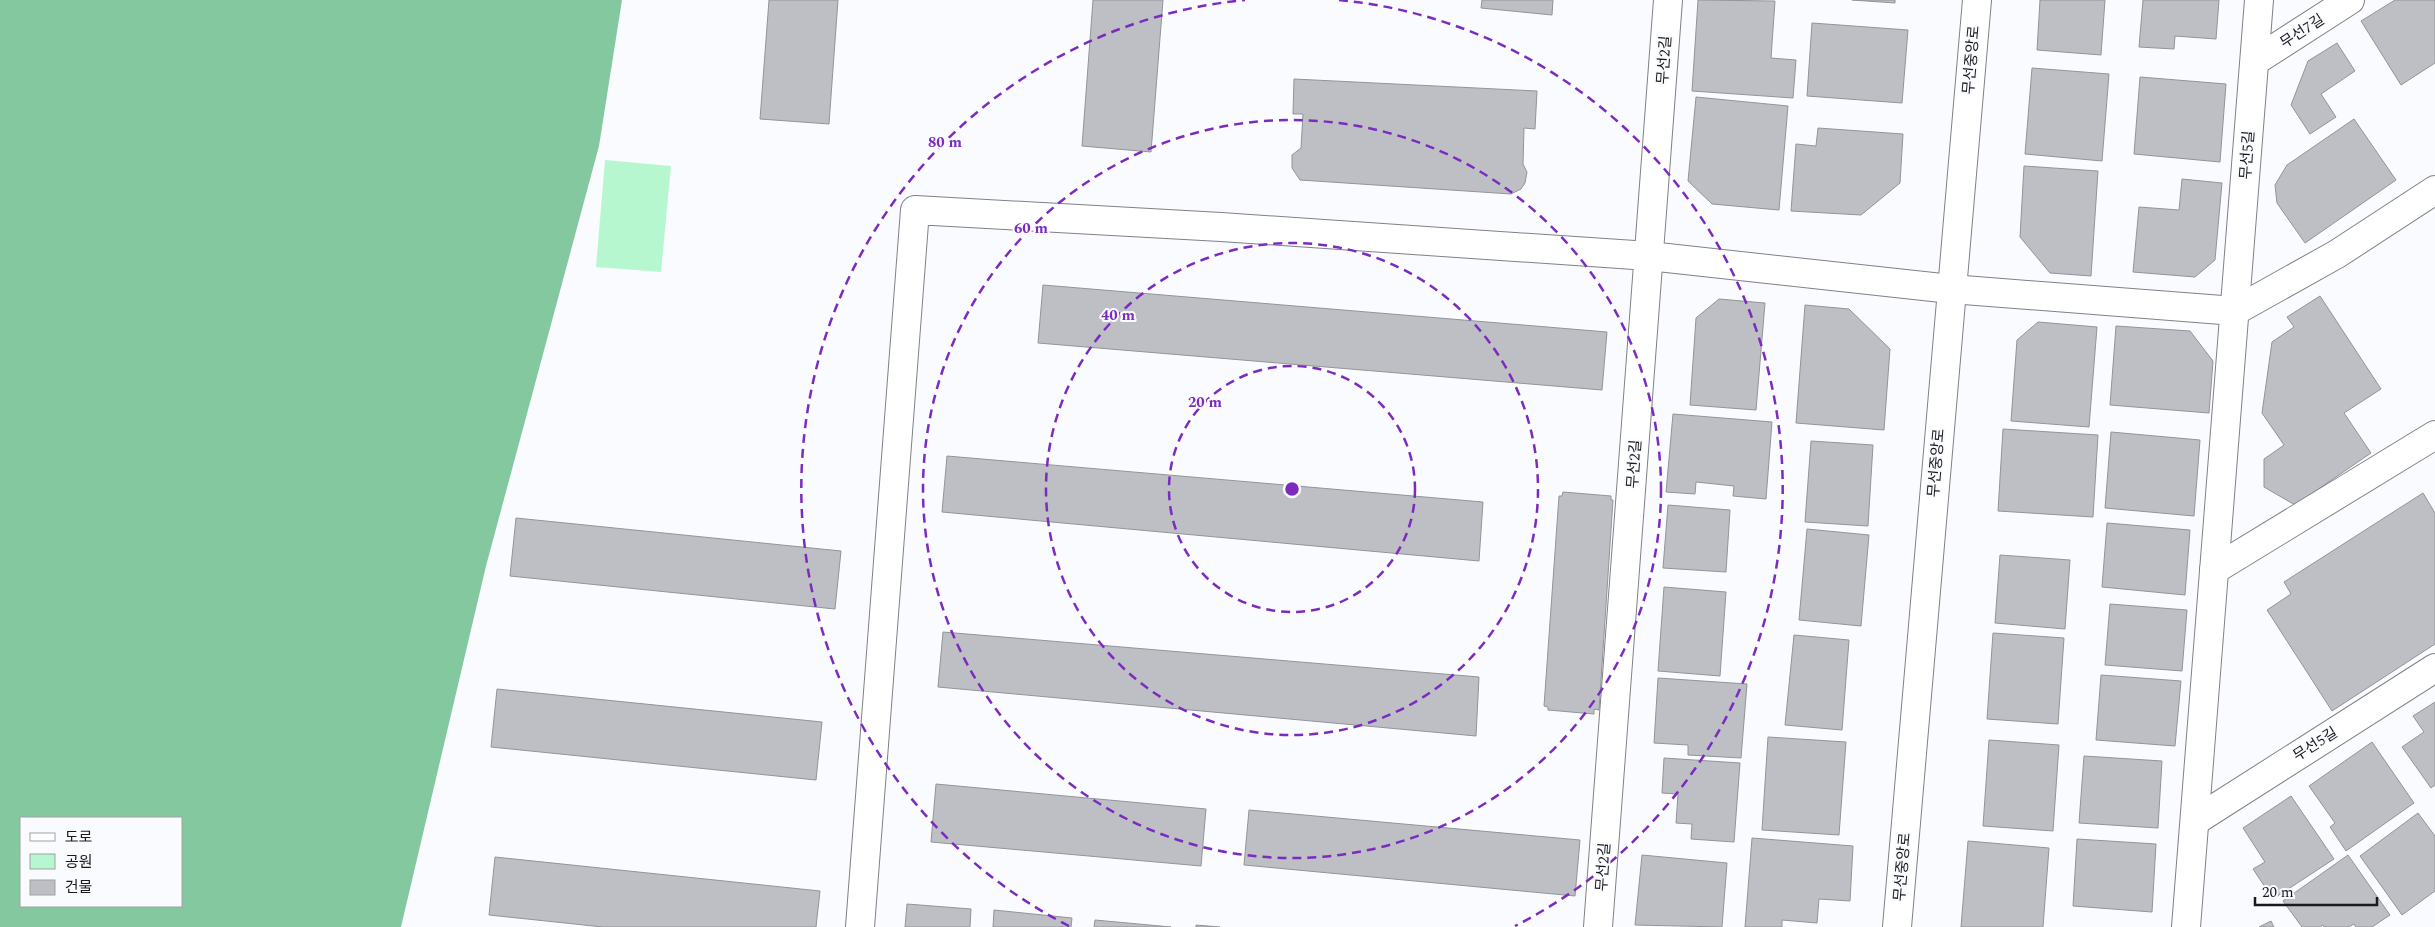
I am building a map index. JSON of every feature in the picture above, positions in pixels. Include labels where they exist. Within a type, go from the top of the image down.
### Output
[{"type":"street","name":"무선2길","points":[[1598,927],[1668,0]]},
{"type":"street","name":"무선중앙로","points":[[1897,927],[1977,0]]},
{"type":"street","name":"무선5길","points":[[2186,927],[2260,0]]},
{"type":"street","name":"무선7길","points":[[2255,62],[2350,0]]},
{"type":"street","points":[[860,927],[915,210],[1221,227],[1649,256],[1951,289],[2235,311],[2337,254],[2435,190]]},
{"type":"street","points":[[2214,570],[2435,435]]},
{"type":"street","name":"무선5길","points":[[2195,820],[2435,668]]},
{"type":"green space","points":[[0,0],[622,0],[599,146],[486,566],[401,927],[0,927]]},
{"type":"green space","points":[[605,160],[671,166],[661,272],[596,267]]},
{"type":"building","points":[[769,0],[838,0],[829,124],[760,119]]},
{"type":"building","points":[[1093,0],[1163,0],[1151,152],[1082,146]]},
{"type":"building","points":[[1482,0],[1553,0],[1552,15],[1481,8]]},
{"type":"building","points":[[1698,0],[1775,1],[1771,58],[1796,60],[1793,98],[1692,91]]},
{"type":"building","points":[[1852,0],[1895,0],[1895,3]]},
{"type":"building","points":[[2040,0],[2105,0],[2101,55],[2037,50]]},
{"type":"building","points":[[2143,0],[2219,0],[2216,39],[2175,36],[2174,49],[2139,47]]},
{"type":"building","points":[[2395,0],[2435,0],[2435,63],[2401,85],[2361,21]]},
{"type":"building","points":[[1812,23],[1908,30],[1902,103],[1807,96]]},
{"type":"building","points":[[2337,43],[2355,71],[2321,94],[2336,117],[2310,134],[2291,105],[2308,61]]},
{"type":"building","points":[[2032,68],[2109,74],[2102,161],[2025,154]]},
{"type":"building","points":[[2140,77],[2226,84],[2220,162],[2134,154]]},
{"type":"building","points":[[1294,79],[1537,91],[1535,129],[1524,128],[1523,164],[1527,172],[1525,183],[1521,189],[1511,194],[1300,180],[1292,168],[1292,155],[1301,148],[1303,114],[1293,114]]},
{"type":"building","points":[[1696,97],[1788,106],[1779,210],[1712,204],[1688,181]]},
{"type":"building","points":[[2354,119],[2396,180],[2305,243],[2277,203],[2275,185],[2287,165]]},
{"type":"building","points":[[1818,128],[1903,134],[1900,183],[1861,215],[1791,211],[1796,144],[1816,146]]},
{"type":"building","points":[[2024,166],[2098,171],[2091,276],[2050,273],[2020,237]]},
{"type":"building","points":[[2182,179],[2222,183],[2215,260],[2195,277],[2133,272],[2139,207],[2179,210]]},
{"type":"building","points":[[1043,285],[1607,332],[1602,390],[1038,343]]},
{"type":"building","points":[[2320,296],[2381,389],[2344,413],[2371,453],[2295,505],[2264,487],[2264,459],[2284,445],[2262,413],[2272,342],[2294,327],[2287,317]]},
{"type":"building","points":[[1719,299],[1765,303],[1756,410],[1690,405],[1696,318]]},
{"type":"building","points":[[1805,305],[1849,309],[1890,349],[1884,430],[1796,423]]},
{"type":"building","points":[[2038,322],[2097,327],[2089,427],[2011,421],[2017,340]]},
{"type":"building","points":[[2116,326],[2190,331],[2213,361],[2209,413],[2110,405]]},
{"type":"building","points":[[1673,414],[1772,422],[1766,499],[1733,496],[1734,486],[1696,482],[1695,494],[1666,492]]},
{"type":"building","points":[[2003,429],[2098,435],[2093,517],[1998,511]]},
{"type":"building","points":[[2111,432],[2200,440],[2194,516],[2105,508]]},
{"type":"building","points":[[1811,441],[1873,445],[1868,526],[1805,522]]},
{"type":"building","points":[[947,456],[1483,502],[1479,561],[942,512]]},
{"type":"building","points":[[1563,492],[1611,496],[1611,500],[1613,500],[1599,710],[1594,709],[1594,714],[1548,710],[1548,707],[1544,706],[1559,496],[1562,496]]},
{"type":"building","points":[[2423,493],[2435,513],[2435,644],[2332,711],[2267,610],[2291,594],[2284,582]]},
{"type":"building","points":[[1668,505],[1730,510],[1726,572],[1663,568]]},
{"type":"building","points":[[516,518],[841,551],[835,609],[510,576]]},
{"type":"building","points":[[2107,523],[2190,530],[2185,595],[2102,587]]},
{"type":"building","points":[[1807,529],[1869,535],[1861,626],[1799,620]]},
{"type":"building","points":[[2000,555],[2070,560],[2065,629],[1995,623]]},
{"type":"building","points":[[1664,587],[1726,592],[1720,676],[1658,671]]},
{"type":"building","points":[[2110,604],[2187,610],[2182,671],[2105,665]]},
{"type":"building","points":[[943,632],[1479,677],[1476,736],[938,687]]},
{"type":"building","points":[[1993,633],[2064,638],[2058,724],[1987,719]]},
{"type":"building","points":[[1794,635],[1849,640],[1842,730],[1785,725]]},
{"type":"building","points":[[2101,675],[2181,681],[2175,746],[2096,740]]},
{"type":"building","points":[[1658,678],[1747,684],[1741,758],[1688,755],[1688,745],[1654,743]]},
{"type":"building","points":[[497,689],[822,722],[816,780],[491,747]]},
{"type":"building","points":[[2435,702],[2435,785],[2431,788],[2402,747],[2424,732],[2413,716]]},
{"type":"building","points":[[1768,737],[1846,742],[1839,835],[1762,830]]},
{"type":"building","points":[[1989,740],[2059,745],[2053,831],[1983,826]]},
{"type":"building","points":[[2372,742],[2414,803],[2346,851],[2330,827],[2335,823],[2309,786]]},
{"type":"building","points":[[2084,756],[2162,761],[2158,828],[2079,823]]},
{"type":"building","points":[[1664,758],[1740,763],[1734,842],[1691,839],[1692,824],[1676,823],[1678,794],[1662,793]]},
{"type":"building","points":[[936,784],[1206,809],[1201,866],[931,842]]},
{"type":"building","points":[[2291,796],[2334,859],[2273,899],[2253,869],[2265,862],[2243,828]]},
{"type":"building","points":[[1249,810],[1580,840],[1575,896],[1244,865]]},
{"type":"building","points":[[2418,813],[2435,836],[2435,891],[2402,915],[2360,856]]},
{"type":"building","points":[[1752,838],[1853,846],[1850,901],[1819,899],[1817,923],[1782,920],[1782,927],[1745,927]]},
{"type":"building","points":[[2077,839],[2156,844],[2152,912],[2073,906]]},
{"type":"building","points":[[1968,841],[2049,848],[2043,927],[1961,927]]},
{"type":"building","points":[[1642,855],[1727,863],[1722,927],[1635,925]]},
{"type":"building","points":[[2348,855],[2390,915],[2372,927],[2356,927],[2354,924],[2349,927],[2324,927],[2323,925],[2320,927],[2302,927],[2283,901]]},
{"type":"building","points":[[495,857],[820,891],[816,927],[603,927],[489,915]]},
{"type":"building","points":[[907,904],[971,909],[970,927],[905,927]]},
{"type":"building","points":[[994,910],[1072,918],[1071,927],[993,927]]},
{"type":"building","points":[[1095,920],[1171,927],[1094,927]]},
{"type":"building","points":[[2271,921],[2274,927],[2259,927]]},
{"type":"building","points":[[1196,925],[1220,927],[1196,927]]}]
